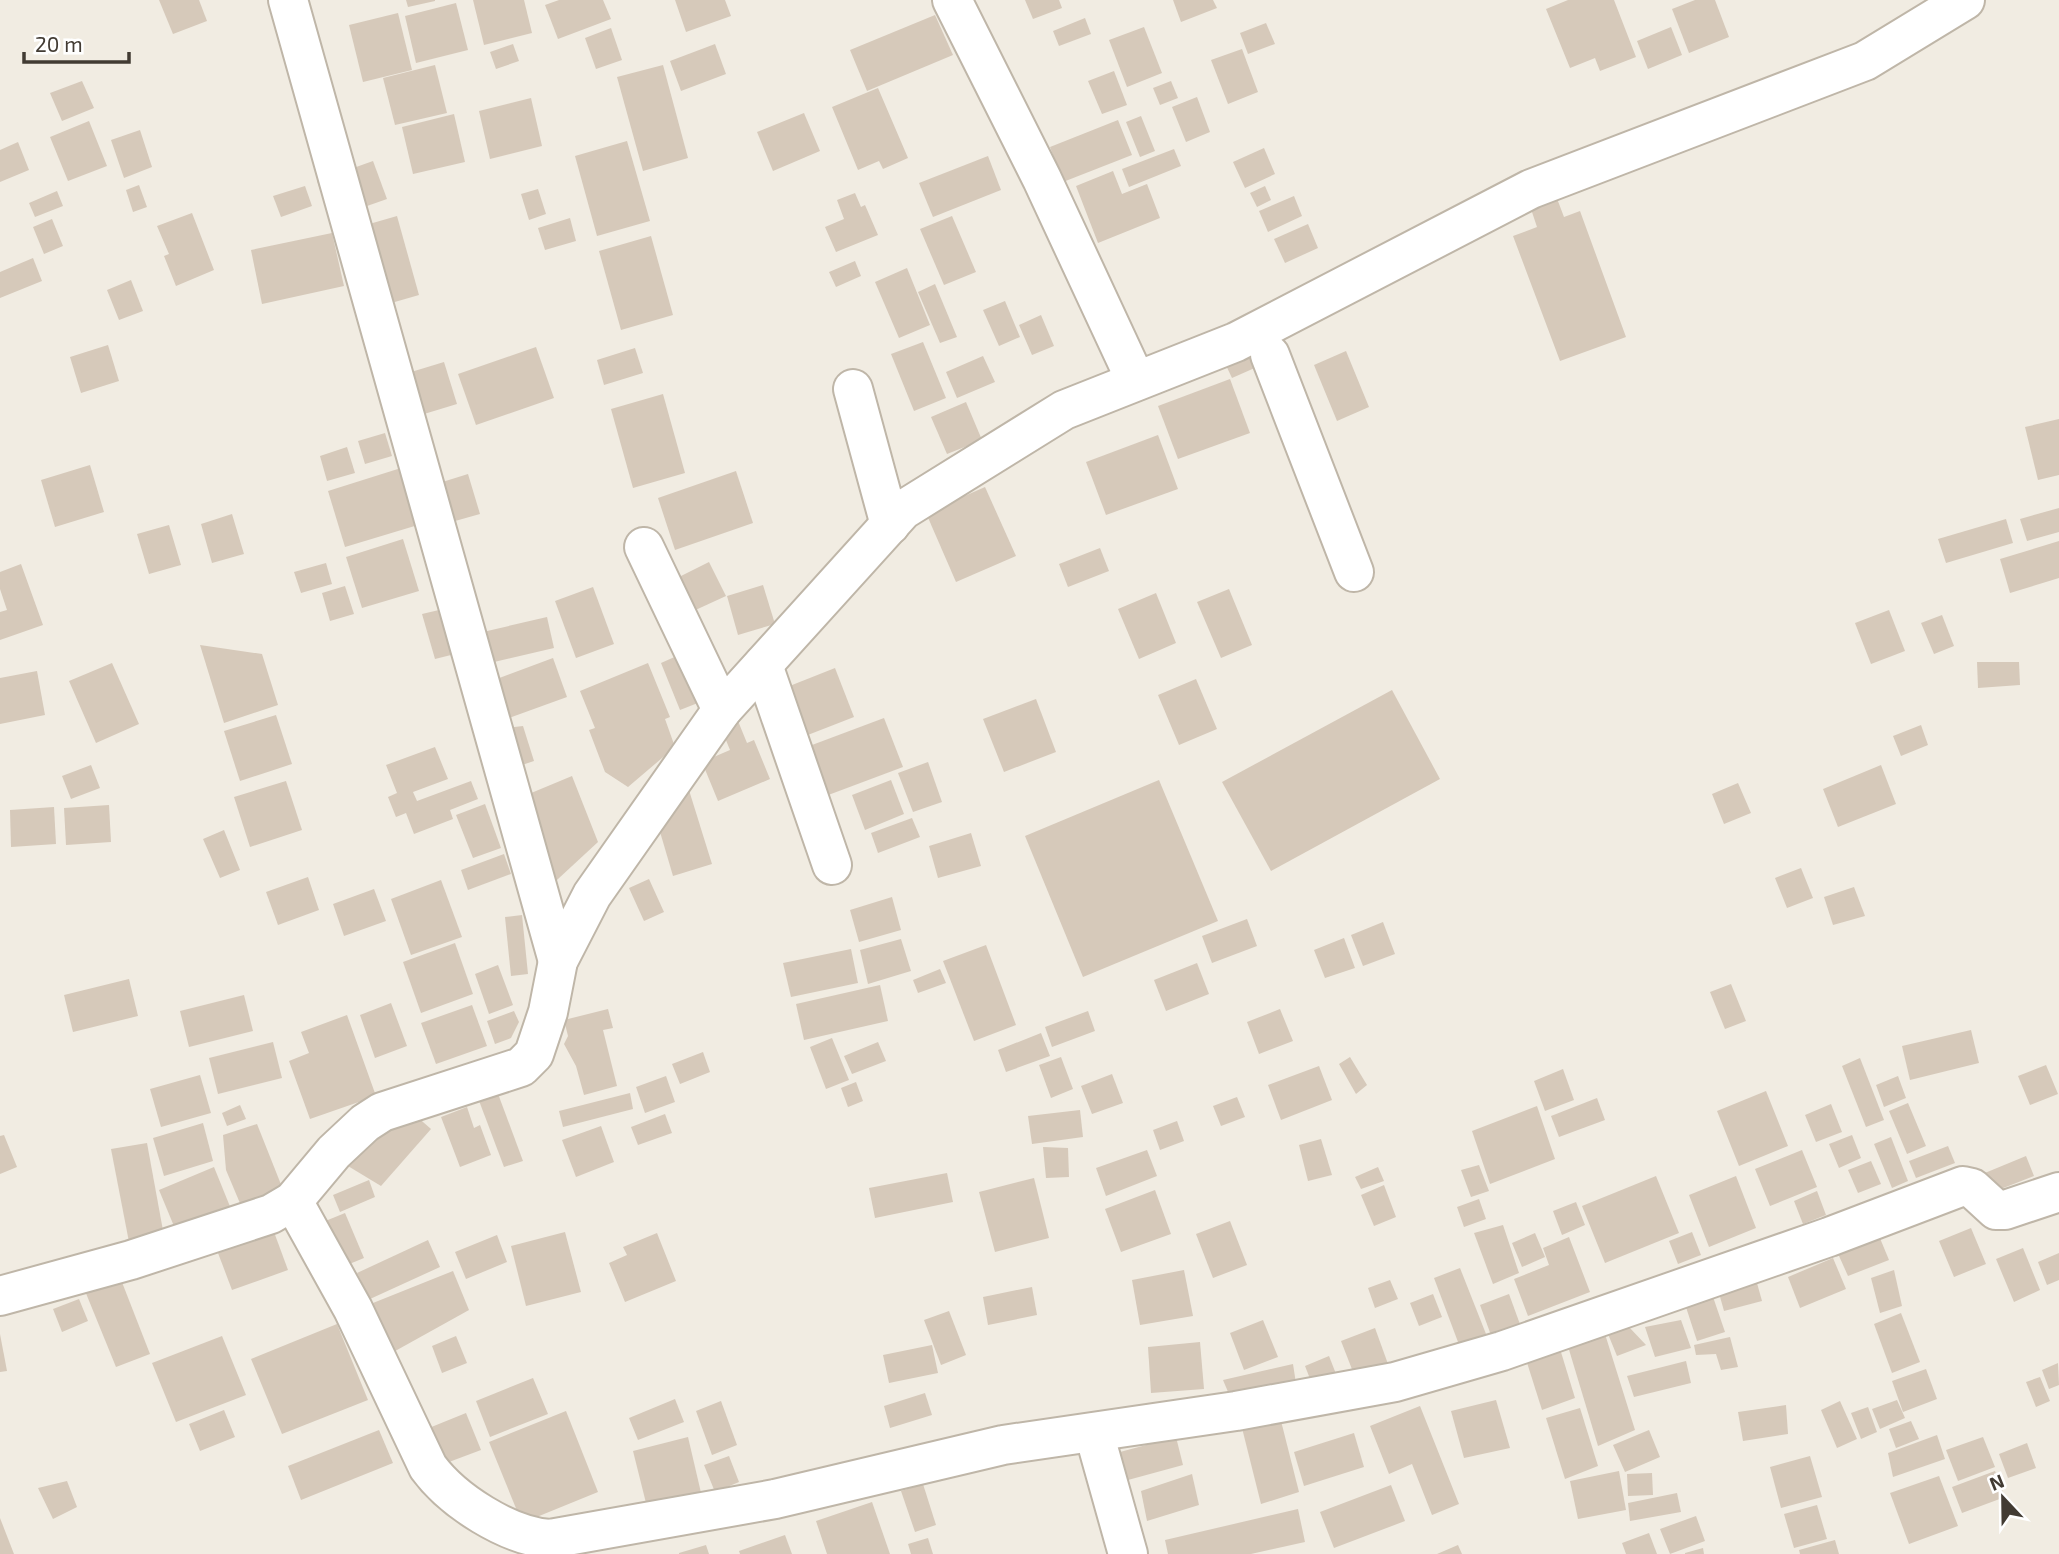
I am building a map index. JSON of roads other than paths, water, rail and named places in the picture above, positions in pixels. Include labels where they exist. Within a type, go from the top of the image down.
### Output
[{"type":"street","points":[[288,0],[558,961]]},
{"type":"street","points":[[953,0],[1042,179],[1136,381]]},
{"type":"street","points":[[0,1296],[242,1226],[293,1201],[334,1152],[382,1112],[520,1067],[529,1060],[548,1012],[558,961],[592,895],[722,710],[903,510],[1064,410],[1236,342],[1531,190],[1865,61],[1965,0]]},
{"type":"street","points":[[1270,355],[1354,572]]},
{"type":"street","points":[[853,389],[890,525]]},
{"type":"street","points":[[644,547],[722,710]]},
{"type":"street","points":[[763,665],[832,865]]},
{"type":"street","points":[[293,1201],[353,1309],[428,1467],[440,1483],[508,1530],[529,1538],[550,1539],[762,1501],[1003,1445],[1236,1411],[1395,1382],[1502,1351],[1829,1237],[1963,1186],[1972,1188],[1996,1210],[2005,1210],[2059,1192]]},
{"type":"street","points":[[1094,1433],[1128,1554]]}]
